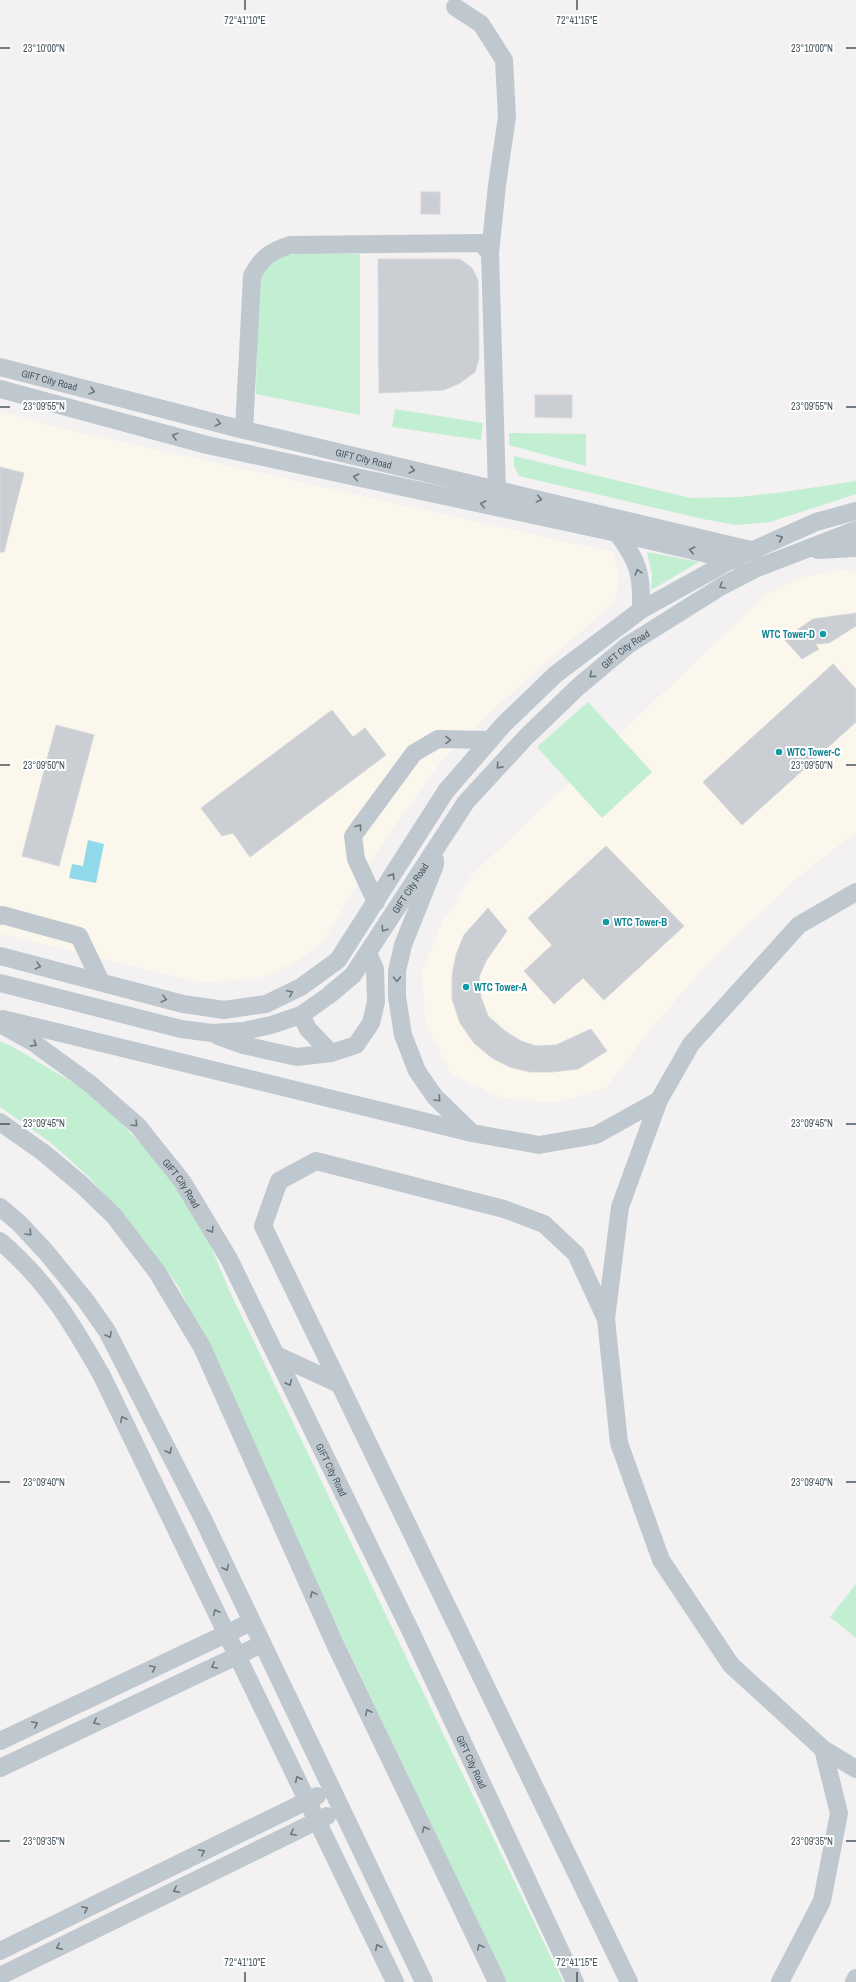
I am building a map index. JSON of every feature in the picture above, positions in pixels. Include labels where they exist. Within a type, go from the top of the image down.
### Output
[{"type":"street","points":[[455,7],[481,24],[504,60],[507,117],[497,185],[490,253],[497,490]]},
{"type":"street","points":[[244,430],[252,276],[264,258],[275,250],[290,245],[474,242],[481,244],[490,253]]},
{"type":"street","name":"GIFT City Road","points":[[0,367],[244,430],[784,557]]},
{"type":"street","name":"GIFT City Road","points":[[0,389],[207,445],[617,533],[732,560],[756,568]]},
{"type":"street","points":[[0,956],[183,1004],[224,1010],[266,1004],[301,987],[338,960],[446,791],[490,740],[556,674],[641,610],[732,560],[816,522],[856,511]]},
{"type":"street","name":"GIFT City Road","points":[[0,983],[181,1029],[212,1033],[251,1030],[301,1015],[328,996],[353,975],[396,912],[434,849],[466,802],[526,737],[579,686],[628,645],[722,586],[756,568],[856,530]]},
{"type":"street","points":[[617,533],[632,554],[642,583],[641,610]]},
{"type":"street","points":[[801,552],[856,548]]},
{"type":"street","points":[[376,902],[356,859],[353,836],[414,753],[438,740],[490,740]]},
{"type":"street","points":[[434,849],[435,865],[404,945],[397,971],[397,997],[403,1035],[417,1071],[435,1096],[472,1133]]},
{"type":"street","points":[[856,892],[799,925],[691,1044],[659,1100],[620,1206],[606,1319],[619,1443],[661,1560],[730,1664],[823,1749],[856,1768]]},
{"type":"street","points":[[0,916],[2,914],[79,936],[101,982]]},
{"type":"street","points":[[212,1033],[243,1045],[296,1057],[331,1053],[356,1045],[372,1024],[376,1002],[375,969],[368,953]]},
{"type":"street","points":[[301,1015],[308,1029],[331,1053]]},
{"type":"street","points":[[0,1018],[472,1133],[539,1145],[596,1135],[659,1100]]},
{"type":"street","name":"GIFT City Road","points":[[0,1024],[34,1043],[89,1083],[138,1126],[182,1182],[229,1259],[415,1641],[575,1982]]},
{"type":"street","points":[[0,1122],[44,1152],[82,1185],[114,1216],[157,1272],[202,1347],[335,1644],[497,1982]]},
{"type":"street","points":[[606,1319],[576,1254],[544,1224],[504,1209],[316,1160],[279,1181],[263,1226],[629,1982]]},
{"type":"street","points":[[0,1207],[19,1222],[46,1252],[86,1301],[107,1331],[196,1505],[424,1982]]},
{"type":"street","points":[[0,1240],[21,1259],[51,1293],[70,1320],[102,1376],[395,1982]]},
{"type":"street","points":[[276,1356],[339,1384]]},
{"type":"street","points":[[0,1741],[251,1622]]},
{"type":"street","points":[[0,1768],[262,1644]]},
{"type":"street","points":[[281,1744],[304,1732]]},
{"type":"street","points":[[780,1982],[822,1901],[839,1813],[823,1749]]},
{"type":"street","points":[[0,1950],[331,1789]]},
{"type":"street","points":[[0,1976],[341,1810]]},
{"type":"street","points":[[854,1982],[856,1978]]},
{"type":"shaded area","points":[[0,411],[60,428],[612,552],[620,574],[614,602],[487,715],[443,759],[384,841],[320,946],[289,965],[258,979],[199,982],[0,934]]},
{"type":"shaded area","points":[[842,570],[856,572],[856,832],[802,874],[740,932],[691,982],[649,1031],[607,1087],[557,1103],[502,1098],[451,1074],[425,1023],[422,971],[442,923],[472,875],[768,593],[807,576]]},
{"type":"green space","points":[[315,253],[360,254],[360,415],[256,394],[258,284],[268,265],[273,260],[290,255]]},
{"type":"green space","points":[[395,409],[483,423],[481,440],[392,427]]},
{"type":"green space","points":[[509,433],[586,434],[586,466],[509,445]]},
{"type":"green space","points":[[514,456],[691,498],[740,497],[856,481],[856,494],[770,522],[736,525],[703,519],[519,476],[514,466]]},
{"type":"green space","points":[[647,552],[699,562],[651,590],[652,574]]},
{"type":"green space","points":[[588,702],[652,772],[602,818],[537,747]]},
{"type":"green space","points":[[0,1041],[13,1047],[85,1090],[121,1123],[157,1161],[200,1221],[230,1292],[563,1982],[506,1982],[271,1487],[179,1287],[136,1231],[90,1178],[50,1142],[0,1107]]},
{"type":"green space","points":[[856,1584],[856,1638],[830,1617]]},
{"type":"water","points":[[88,840],[104,844],[96,883],[69,878],[72,864],[83,866]]},
{"type":"building","points":[[421,192],[440,192],[440,214],[421,214]]},
{"type":"building","points":[[378,259],[460,259],[472,268],[478,280],[479,358],[475,372],[460,383],[444,390],[379,393]]},
{"type":"building","points":[[535,395],[572,395],[572,418],[535,417]]},
{"type":"building","points":[[0,467],[24,473],[4,552],[0,552]]},
{"type":"building","name":"WTC Tower-D","points":[[856,613],[856,626],[829,643],[815,644],[819,649],[802,659],[784,639],[813,619]]},
{"type":"building","name":"WTC Tower-C","points":[[833,664],[856,689],[856,722],[742,825],[703,782]]},
{"type":"building","points":[[332,710],[353,737],[365,728],[386,755],[250,857],[233,833],[222,836],[201,808]]},
{"type":"building","points":[[56,725],[94,735],[59,866],[22,856]]},
{"type":"building","name":"WTC Tower-B","points":[[606,846],[684,926],[604,1000],[583,978],[554,1004],[524,971],[552,945],[528,918]]},
{"type":"building","name":"WTC Tower-A","points":[[488,908],[507,931],[486,961],[479,977],[481,997],[488,1016],[505,1031],[521,1041],[536,1046],[556,1045],[591,1029],[607,1051],[578,1069],[552,1072],[530,1072],[510,1067],[492,1058],[474,1043],[460,1023],[452,999],[452,976],[456,955],[464,935]]},
{"type":"place","name":"WTC Tower-D","points":[[823,634]]},
{"type":"place","name":"WTC Tower-C","points":[[779,752]]},
{"type":"place","name":"WTC Tower-B","points":[[606,922]]},
{"type":"place","name":"WTC Tower-A","points":[[466,987]]}]
